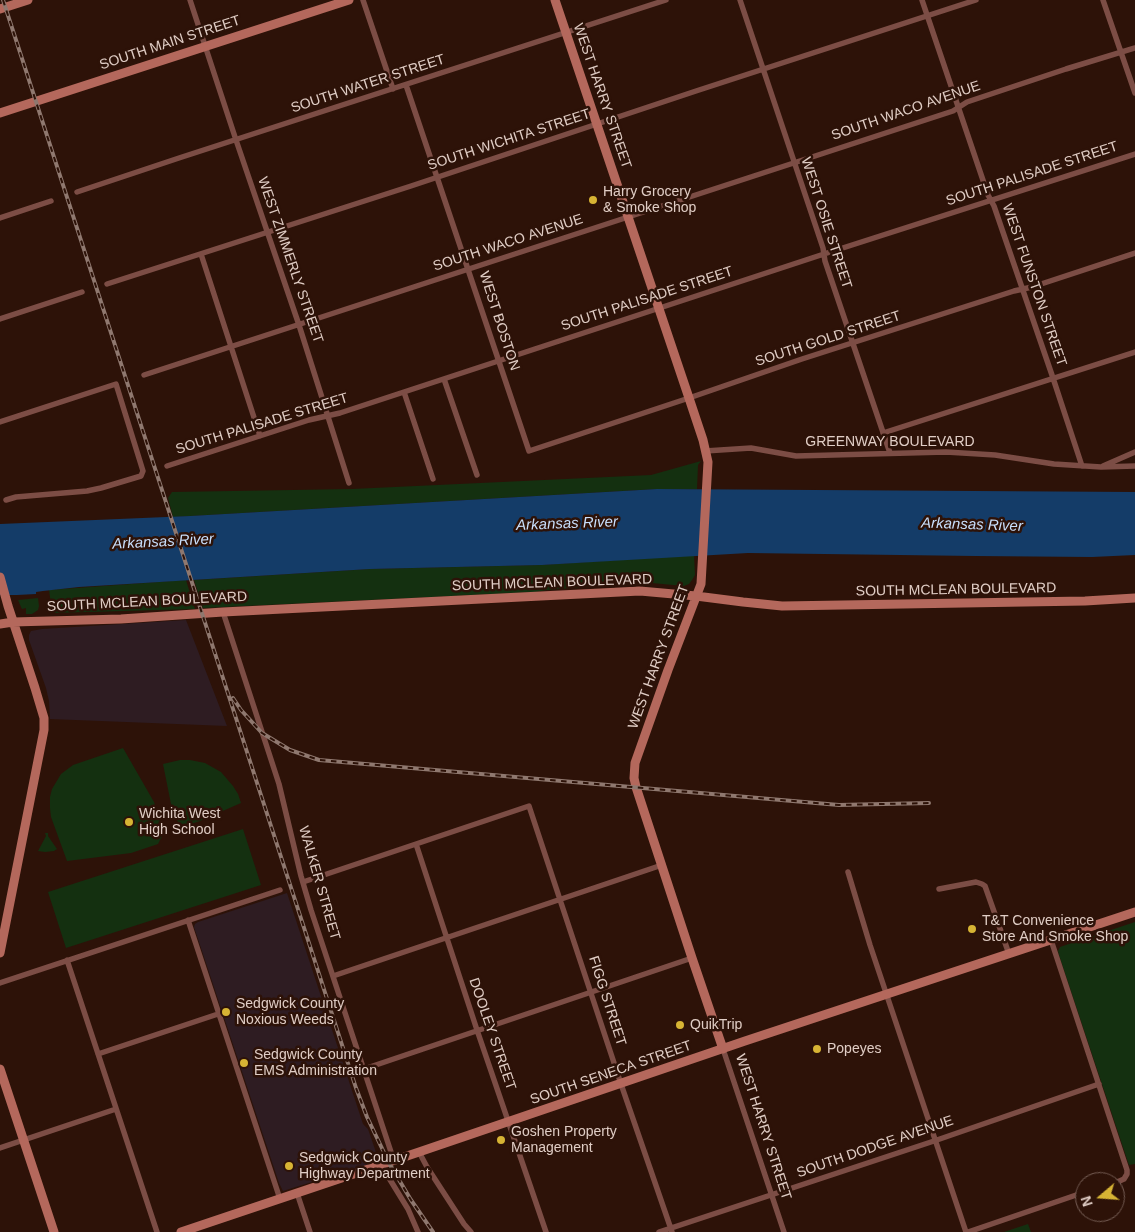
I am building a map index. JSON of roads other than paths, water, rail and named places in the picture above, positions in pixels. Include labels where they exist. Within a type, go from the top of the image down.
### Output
[{"type":"street","points":[[0,9],[28,0]]},
{"type":"street","name":"WEST ZIMMERLY STREET","points":[[190,0],[299,325],[349,483]]},
{"type":"street","name":"SOUTH MAIN STREET","points":[[0,113],[349,0]]},
{"type":"street","points":[[363,0],[393,89]]},
{"type":"street","name":"WEST HARRY STREET","points":[[555,0],[689,398],[708,462],[701,584],[635,763],[634,778],[784,1232]]},
{"type":"street","name":"SOUTH WATER STREET","points":[[77,192],[666,0]]},
{"type":"street","name":"WEST OSIE STREET","points":[[740,0],[795,163],[825,262],[890,453]]},
{"type":"street","name":"WEST FUNSTON STREET","points":[[922,0],[988,196],[995,207],[1082,466]]},
{"type":"street","name":"SOUTH WICHITA STREET","points":[[107,284],[976,0]]},
{"type":"street","points":[[1103,0],[1135,93]]},
{"type":"street","name":"SOUTH WACO AVENUE","points":[[144,375],[953,111],[967,102],[1135,48]]},
{"type":"street","name":"WEST BOSTON","points":[[406,85],[529,451]]},
{"type":"street","name":"SOUTH PALISADE STREET","points":[[167,466],[309,420],[340,413],[1135,154]]},
{"type":"street","points":[[0,218],[51,201]]},
{"type":"street","name":"SOUTH GOLD STREET","points":[[529,451],[852,343],[1135,253]]},
{"type":"street","points":[[201,254],[260,436]]},
{"type":"street","points":[[0,319],[82,292]]},
{"type":"street","points":[[883,433],[1135,352]]},
{"type":"street","points":[[444,378],[477,475]]},
{"type":"street","points":[[0,422],[116,384],[143,471],[140,476],[87,491],[16,497],[6,500]]},
{"type":"street","points":[[404,392],[433,479]]},
{"type":"street","name":"GREENWAY BOULEVARD","points":[[705,451],[751,448],[796,456],[956,453],[994,455],[1054,464],[1102,467],[1135,466]]},
{"type":"street","points":[[1102,467],[1135,452]]},
{"type":"street","points":[[0,576],[44,718],[41,751],[0,953]]},
{"type":"street","name":"SOUTH MCLEAN BOULEVARD","points":[[0,624],[640,591],[782,606],[1069,602],[1135,598]]},
{"type":"street","name":"WALKER STREET","points":[[223,612],[278,784],[303,882],[394,1161]]},
{"type":"street","name":"FIGG STREET","points":[[416,844],[529,806],[671,1230]]},
{"type":"street","points":[[303,882],[416,844]]},
{"type":"street","name":"DOOLEY STREET","points":[[416,844],[546,1232]]},
{"type":"street","points":[[333,976],[662,865]]},
{"type":"street","points":[[848,872],[870,946],[934,1140],[967,1232],[1075,1195]]},
{"type":"street","points":[[939,889],[976,882],[985,886],[1009,954]]},
{"type":"street","points":[[0,983],[280,890]]},
{"type":"street","name":"SOUTH SENECA STREET","points":[[181,1232],[202,1229],[297,1193],[1135,912]]},
{"type":"street","points":[[188,920],[280,1199]]},
{"type":"street","points":[[1050,940],[1126,1170],[1127,1174],[1125,1177]]},
{"type":"street","points":[[364,1069],[692,958]]},
{"type":"street","points":[[67,960],[157,1232]]},
{"type":"street","points":[[98,1054],[218,1014]]},
{"type":"street","points":[[0,1069],[54,1232]]},
{"type":"street","name":"SOUTH DODGE AVENUE","points":[[659,1232],[671,1230],[1098,1084]]},
{"type":"street","points":[[0,1148],[116,1109]]},
{"type":"street","points":[[419,1152],[464,1224],[471,1232]]},
{"type":"street","points":[[381,1165],[408,1209],[418,1232]]},
{"type":"street","points":[[297,1193],[310,1232]]},
{"type":"water","name":"Arkansas River","points":[[657,489],[1135,492],[1135,555],[1092,557],[748,553],[542,565],[370,569],[79,587],[36,592],[36,594],[0,595],[0,524],[190,516]]},
{"type":"railway","points":[[3,0],[356,1088],[367,1117],[389,1163],[433,1232]]},
{"type":"railway","points":[[233,698],[262,733],[290,750],[319,760],[839,805],[929,803]]},
{"type":"place","name":"Harry Grocery & Smoke Shop","points":[[593,200]]},
{"type":"place","name":"Wichita West High School","points":[[129,822]]},
{"type":"place","name":"T&T Convenience Store And Smoke Shop","points":[[972,929]]},
{"type":"place","name":"Sedgwick County Noxious Weeds","points":[[226,1012]]},
{"type":"place","name":"QuikTrip","points":[[680,1025]]},
{"type":"place","name":"Popeyes","points":[[817,1049]]},
{"type":"place","name":"Sedgwick County EMS Administration","points":[[244,1063]]},
{"type":"place","name":"Goshen Property Management","points":[[501,1140]]},
{"type":"place","name":"Sedgwick County Highway Department","points":[[289,1166]]}]
